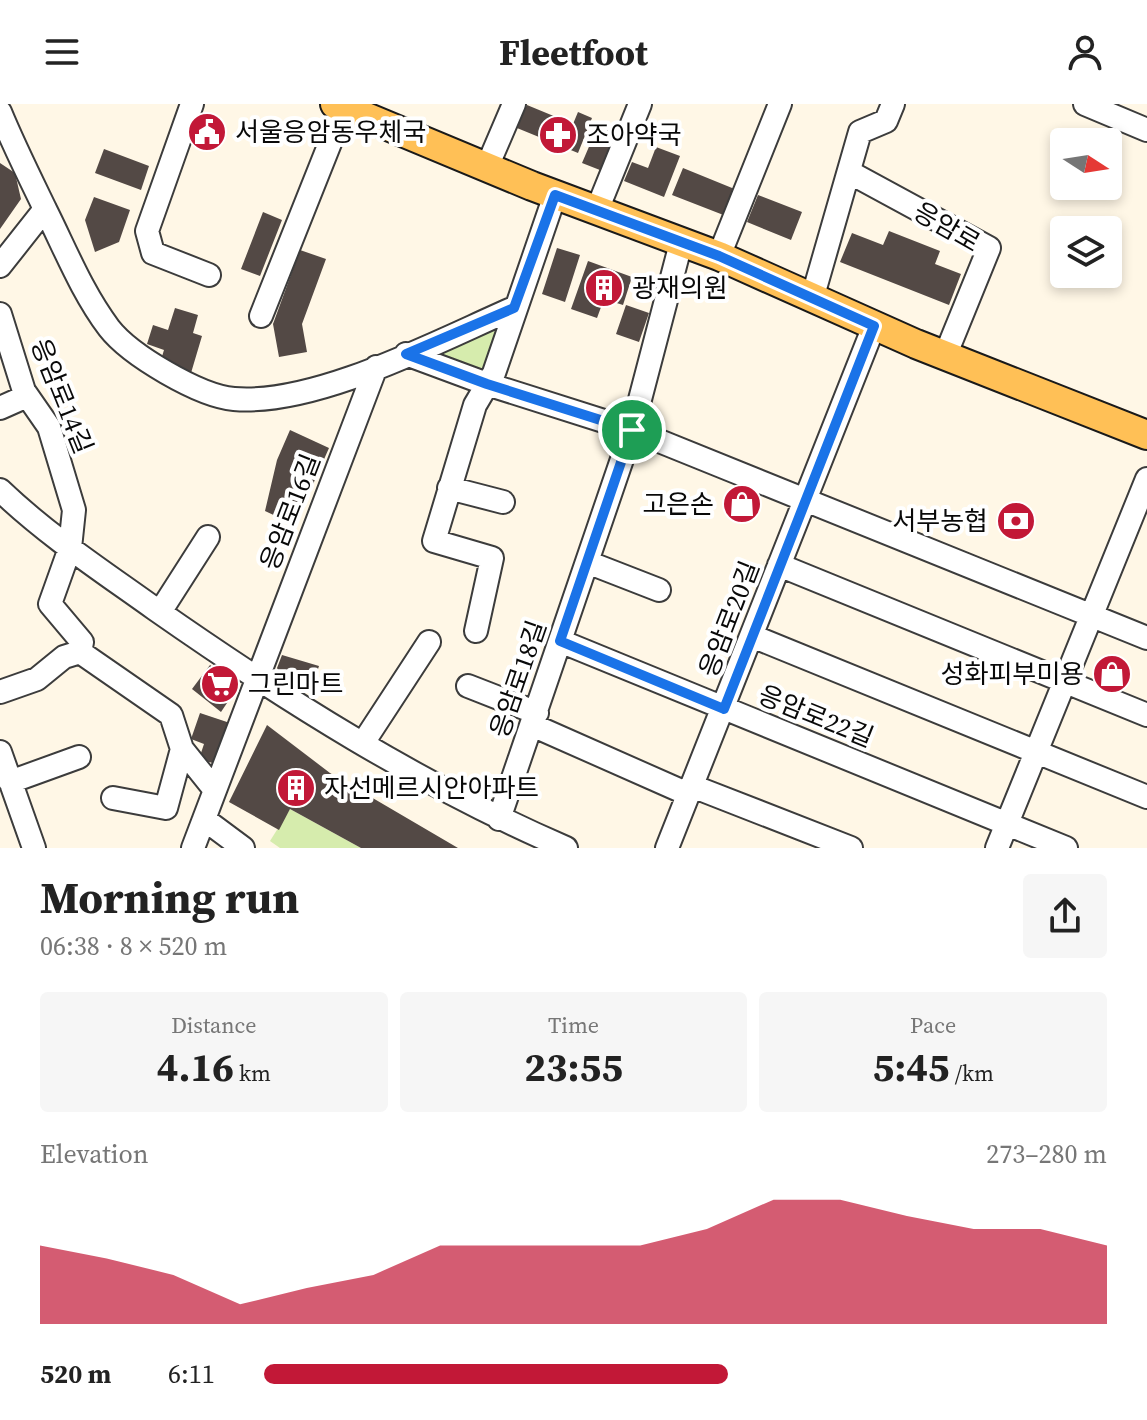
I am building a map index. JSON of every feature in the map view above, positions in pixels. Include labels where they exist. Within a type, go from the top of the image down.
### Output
[{"type":"main road","points":[[339,106],[555,195],[719,256],[945,356],[1147,435]]},
{"type":"street","points":[[192,104],[147,231],[153,253],[209,275]]},
{"type":"street","points":[[487,167],[514,104]]},
{"type":"street","points":[[597,210],[640,104]]},
{"type":"street","points":[[719,256],[780,104]]},
{"type":"street","points":[[812,299],[860,132],[886,121],[893,104]]},
{"type":"street","points":[[1085,104],[1147,130]]},
{"type":"street","points":[[261,316],[339,106]]},
{"type":"street","points":[[0,112],[22,166],[80,284],[111,331],[153,363],[194,387],[233,399],[273,397],[345,379],[514,308]]},
{"type":"street","name":"응암로","points":[[849,172],[989,248],[945,356]]},
{"type":"street","points":[[476,631],[492,558],[434,541],[475,405],[487,384],[555,195]]},
{"type":"street","points":[[0,266],[45,209]]},
{"type":"street","name":"응암로18길","points":[[499,819],[632,430],[681,243]]},
{"type":"street","name":"응암로14길","points":[[0,314],[27,396],[49,427],[74,510],[70,548]]},
{"type":"street","name":"응암로20길","points":[[667,848],[874,326]]},
{"type":"street","points":[[406,354],[487,384],[632,430],[1147,638]]},
{"type":"street","name":"응암로16길","points":[[193,848],[376,367]]},
{"type":"street","points":[[0,408],[27,396]]},
{"type":"street","points":[[997,848],[1147,479]]},
{"type":"street","points":[[449,488],[503,502]]},
{"type":"street","points":[[0,490],[70,548],[258,677],[437,789],[566,848]]},
{"type":"street","points":[[160,612],[208,537]]},
{"type":"street","points":[[70,548],[50,604],[82,642],[80,652]]},
{"type":"street","points":[[587,562],[659,590]]},
{"type":"street","points":[[779,565],[1064,684],[1147,715]]},
{"type":"street","name":"응암로22길","points":[[752,636],[1147,797]]},
{"type":"street","name":"응암로22길","points":[[560,641],[1066,848]]},
{"type":"street","points":[[363,743],[429,642]]},
{"type":"street","points":[[0,692],[37,679],[64,657],[80,652]]},
{"type":"street","points":[[80,652],[171,715],[182,749],[215,790]]},
{"type":"street","points":[[468,686],[690,790],[851,848]]},
{"type":"street","points":[[113,798],[166,808],[182,749]]},
{"type":"street","points":[[0,752],[34,848]]},
{"type":"street","points":[[10,782],[79,757]]},
{"type":"street","points":[[204,819],[243,848]]},
{"type":"green space","points":[[504,318],[485,377],[422,355]]},
{"type":"green space","points":[[290,809],[361,848],[280,848],[270,841]]},
{"type":"building","points":[[527,105],[573,124],[578,112],[592,118],[578,153],[517,128]]},
{"type":"building","points":[[600,121],[622,131],[605,172],[582,163]]},
{"type":"building","points":[[656,147],[680,156],[664,197],[624,181],[632,162],[648,168]]},
{"type":"building","points":[[104,149],[149,166],[141,190],[95,173]]},
{"type":"building","points":[[0,163],[15,173],[21,199],[0,229]]},
{"type":"building","points":[[683,168],[737,190],[726,216],[672,195]]},
{"type":"building","points":[[758,195],[802,212],[791,240],[747,222]]},
{"type":"building","points":[[94,197],[130,210],[119,242],[95,252],[85,220]]},
{"type":"building","points":[[263,212],[282,220],[260,276],[241,269]]},
{"type":"building","points":[[889,231],[940,251],[935,264],[961,274],[949,305],[840,262],[852,233],[883,245]]},
{"type":"building","points":[[557,248],[580,255],[565,302],[542,294]]},
{"type":"building","points":[[300,250],[326,259],[302,324],[307,352],[279,357],[273,324]]},
{"type":"building","name":"광재의원","points":[[588,261],[632,277],[623,305],[604,299],[597,318],[571,309]]},
{"type":"building","points":[[626,305],[649,313],[639,342],[616,334]]},
{"type":"building","points":[[175,308],[198,315],[193,333],[202,336],[191,373],[160,363],[164,350],[147,344],[153,325],[168,330]]},
{"type":"building","points":[[290,430],[329,448],[295,525],[265,511],[277,460]]},
{"type":"building","points":[[282,655],[319,666],[310,693],[287,686],[277,668]]},
{"type":"building","points":[[210,665],[239,685],[221,712],[192,689]]},
{"type":"building","points":[[200,713],[230,723],[216,764],[199,759],[204,744],[191,739]]},
{"type":"building","name":"자선메르시안아파트","points":[[267,725],[330,773],[458,848],[361,848],[290,809],[279,830],[229,802]]},
{"type":"place","name":"서울응암동우체국","points":[[207,132]]},
{"type":"place","name":"조아약국","points":[[558,135]]},
{"type":"place","name":"광재의원","points":[[604,288]]},
{"type":"place","name":"고은손","points":[[742,504]]},
{"type":"place","name":"서부농협","points":[[1016,521]]},
{"type":"place","name":"성화피부미용","points":[[1112,674]]},
{"type":"place","name":"그린마트","points":[[220,684]]},
{"type":"place","name":"자선메르시안아파트","points":[[296,788]]},
{"type":"route","points":[[555,195],[719,256],[874,326],[804,498],[724,709],[560,641],[632,430],[487,384],[406,354],[514,308],[555,195]]}]
